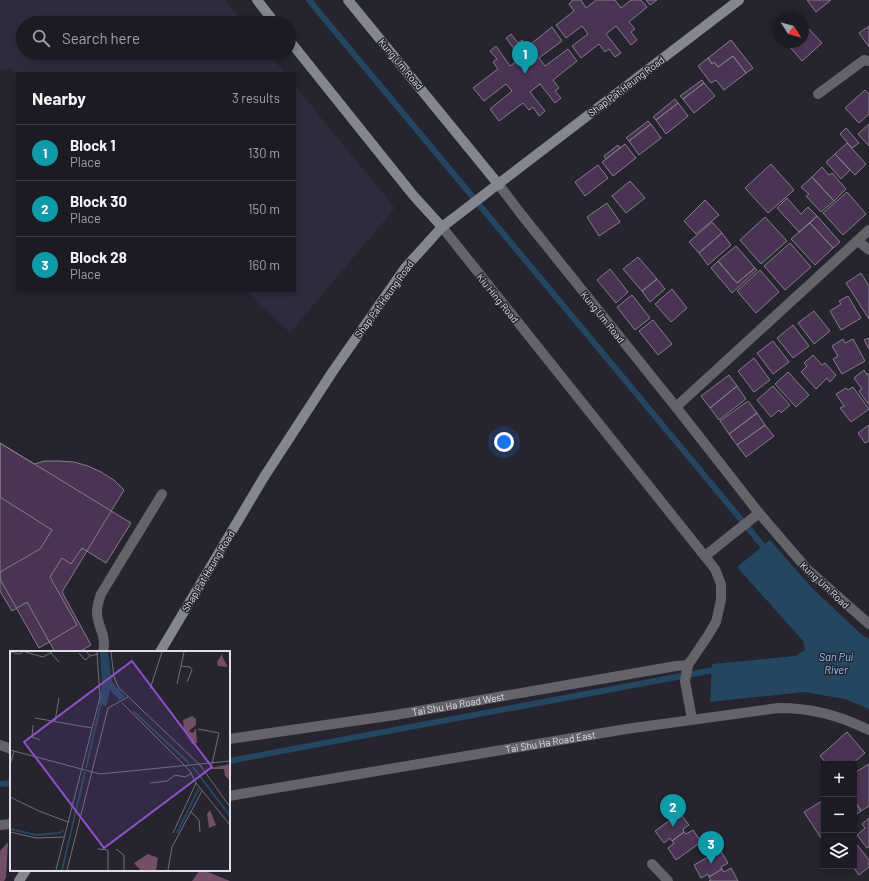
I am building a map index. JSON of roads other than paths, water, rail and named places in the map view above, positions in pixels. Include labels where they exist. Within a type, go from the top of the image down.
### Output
[{"type":"main road","points":[[257,0],[270,16]]},
{"type":"main road","name":"Kung Um Road","points":[[348,0],[499,185]]},
{"type":"main road","name":"Shap Pat Heung Road","points":[[161,651],[264,477],[334,371],[405,268],[446,225],[482,196],[499,185],[739,0]]},
{"type":"main road","name":"Kiu Hing Road","points":[[296,49],[413,194],[446,225]]},
{"type":"main road","points":[[19,881],[25,871]]},
{"type":"street","points":[[818,94],[864,60],[869,61]]},
{"type":"street","name":"Kung Um Road","points":[[499,185],[759,513],[808,570],[866,622]]},
{"type":"street","name":"Kiu Hing Road","points":[[446,225],[715,569],[721,584],[721,600],[716,622],[708,637],[688,665]]},
{"type":"street","points":[[676,407],[869,230]]},
{"type":"street","points":[[858,240],[869,250]]},
{"type":"street","points":[[103,651],[104,634],[98,620],[97,603],[162,494]]},
{"type":"street","points":[[705,556],[759,513]]},
{"type":"street","points":[[688,665],[685,680],[692,719]]},
{"type":"street","name":"Tai Shu Ha Road West","points":[[230,738],[395,715],[688,665]]},
{"type":"street","name":"Tai Shu Ha Road East","points":[[230,796],[619,730],[778,708],[797,708],[817,711],[836,716],[869,730]]},
{"type":"street","points":[[0,745],[10,749]]},
{"type":"street","points":[[652,864],[668,881]]},
{"type":"water","name":"San Pui River","points":[[770,540],[813,589],[861,634],[869,639],[869,709],[845,699],[804,692],[710,702],[712,664],[795,656],[805,650],[803,641],[737,567]]},
{"type":"waterway","points":[[309,0],[768,552]]},
{"type":"waterway","points":[[230,761],[719,669]]},
{"type":"waterway","points":[[0,784],[10,783]]},
{"type":"place","name":"Block 1","points":[[525,74]]},
{"type":"place","name":"Block 30","points":[[673,827]]},
{"type":"place","name":"Block 28","points":[[711,864]]}]
